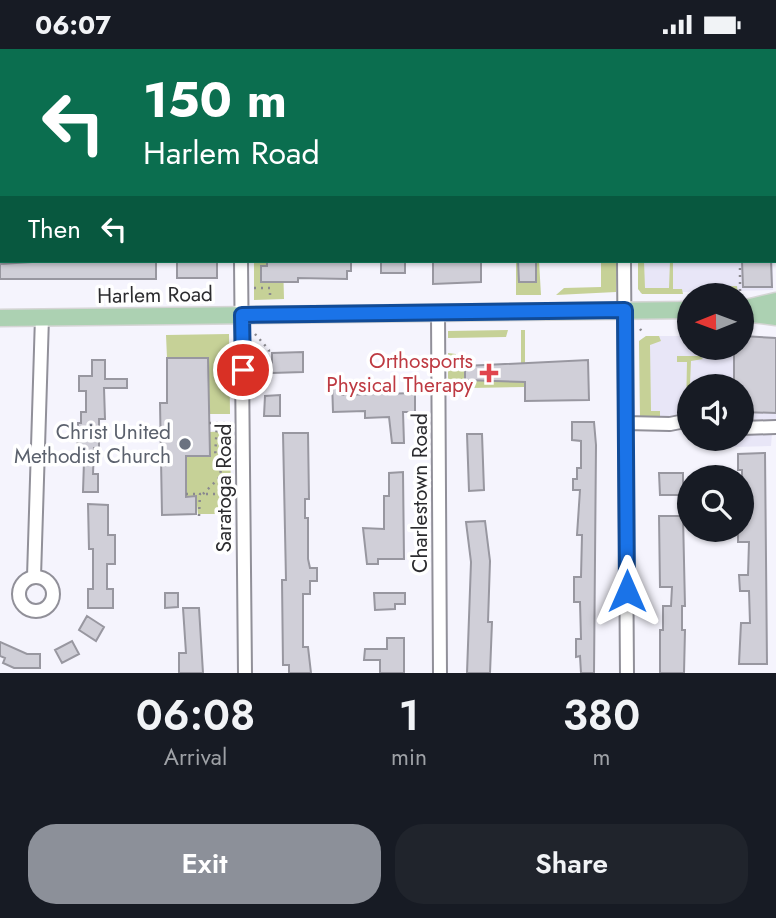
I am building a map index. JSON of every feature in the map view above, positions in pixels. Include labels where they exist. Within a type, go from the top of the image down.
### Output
[{"type":"main road","points":[[754,307],[776,301]]},
{"type":"main road","name":"Harlem Road","points":[[0,318],[677,310]]},
{"type":"main road","points":[[754,313],[776,317]]},
{"type":"street","name":"Saratoga Road","points":[[241,263],[245,673]]},
{"type":"street","points":[[624,263],[627,673]]},
{"type":"street","name":"Charlestown Road","points":[[438,313],[440,673]]},
{"type":"street","points":[[34,577],[43,317]]},
{"type":"street","points":[[626,423],[677,421]]},
{"type":"street","points":[[754,428],[776,428]]},
{"type":"path","points":[[740,263],[740,283]]},
{"type":"path","points":[[270,282],[270,299]]},
{"type":"path","points":[[254,288],[270,288]]},
{"type":"path","points":[[640,328],[644,334]]},
{"type":"path","points":[[255,334],[269,350],[267,373]]},
{"type":"path","points":[[209,423],[230,423]]},
{"type":"path","points":[[200,516],[201,494],[219,478],[221,470],[215,458],[216,423]]},
{"type":"path","points":[[186,494],[230,494]]},
{"type":"shaded area","points":[[640,263],[773,263],[773,290],[754,290],[754,283],[677,283],[677,292],[640,293]]},
{"type":"shaded area","points":[[646,336],[677,336],[677,361],[754,361],[754,336],[776,337],[776,431],[772,433],[771,446],[754,446],[754,374],[677,374],[677,428],[665,431],[640,431],[639,341]]},
{"type":"green space","points":[[254,263],[283,263],[284,299],[254,300]]},
{"type":"green space","points":[[516,263],[539,263],[541,295],[516,295]]},
{"type":"green space","points":[[601,263],[617,263],[616,292],[556,295],[564,288],[601,287]]},
{"type":"green space","points":[[638,263],[644,263],[645,288],[669,288],[670,263],[673,263],[673,289],[677,289],[677,294],[642,294],[638,289]]},
{"type":"green space","points":[[508,330],[506,337],[448,338],[448,331]]},
{"type":"green space","points":[[521,330],[525,330],[525,387],[470,388],[470,392],[448,392],[448,353],[456,354],[456,367],[465,367],[465,380],[513,382],[513,364],[521,363]]},
{"type":"green space","points":[[229,334],[230,414],[209,414],[208,358],[167,358],[166,335]]},
{"type":"green space","points":[[646,336],[659,336],[661,341],[650,345],[651,411],[660,411],[660,416],[640,416],[639,341]]},
{"type":"green space","points":[[691,361],[690,374],[687,374],[687,362],[677,362]]},
{"type":"green space","points":[[231,431],[230,528],[225,528],[225,514],[198,514],[196,496],[186,497],[186,456],[209,432]]},
{"type":"building","points":[[156,263],[156,279],[0,279],[0,264]]},
{"type":"building","points":[[177,263],[217,263],[217,278],[177,278]]},
{"type":"building","points":[[267,263],[351,263],[351,271],[347,271],[347,279],[298,278],[298,282],[261,282],[261,266],[267,266]]},
{"type":"building","points":[[381,263],[405,263],[405,273],[381,273]]},
{"type":"building","points":[[433,263],[481,263],[481,282],[433,284]]},
{"type":"building","points":[[518,263],[536,263],[536,282],[519,282]]},
{"type":"building","points":[[742,263],[771,263],[772,287],[754,287],[754,283],[743,283]]},
{"type":"building","points":[[754,337],[776,338],[776,413],[754,412],[754,374],[734,374],[734,361],[754,361]]},
{"type":"building","points":[[303,352],[303,372],[272,373],[272,353]]},
{"type":"building","name":"Christ United Methodist Church","points":[[167,358],[208,358],[210,456],[186,456],[186,497],[196,496],[196,514],[162,515],[160,403],[167,403]]},
{"type":"building","points":[[92,360],[105,360],[105,379],[127,379],[127,388],[104,388],[105,419],[99,419],[99,448],[94,448],[93,474],[98,474],[98,492],[83,492],[84,461],[77,461],[78,423],[81,423],[81,412],[86,412],[86,391],[79,391],[79,376],[92,376]]},
{"type":"building","points":[[588,360],[589,400],[525,401],[525,382],[465,380],[465,366]]},
{"type":"building","points":[[332,380],[342,380],[342,395],[415,393],[415,412],[403,412],[404,443],[392,443],[389,417],[365,418],[365,411],[333,412]]},
{"type":"building","points":[[280,395],[280,416],[264,416],[265,396]]},
{"type":"building","points":[[572,422],[594,422],[594,673],[581,673],[580,656],[576,657],[576,639],[581,639],[580,602],[574,602],[574,577],[581,577],[582,535],[577,535],[580,490],[573,490],[573,479],[577,479],[577,468],[581,468],[581,441],[572,440]]},
{"type":"building","points":[[283,433],[308,433],[309,499],[305,499],[305,518],[308,518],[308,559],[310,568],[317,568],[317,581],[310,581],[310,594],[303,594],[303,647],[308,647],[311,673],[289,673],[289,665],[283,665],[282,580],[286,580]]},
{"type":"building","points":[[467,434],[482,434],[484,490],[469,491]]},
{"type":"building","points":[[765,453],[767,664],[739,664],[741,623],[750,623],[749,591],[740,591],[739,575],[748,575],[749,542],[754,542],[754,465],[738,465],[738,454]]},
{"type":"building","points":[[403,472],[404,559],[378,559],[378,564],[367,564],[363,528],[384,529],[384,496],[389,496],[389,473]]},
{"type":"building","points":[[659,473],[677,473],[677,495],[660,495]]},
{"type":"building","points":[[88,504],[108,505],[108,535],[115,535],[115,564],[107,564],[107,589],[113,589],[113,608],[88,608],[88,589],[93,589],[93,549],[89,549]]},
{"type":"building","points":[[659,516],[677,516],[677,542],[684,542],[684,673],[660,673],[663,606],[671,606],[672,587],[660,587]]},
{"type":"building","points":[[485,521],[490,561],[490,673],[467,673],[471,562],[466,522]]},
{"type":"building","points":[[165,593],[178,593],[178,607],[165,608]]},
{"type":"building","points":[[374,593],[405,593],[405,604],[395,604],[395,609],[375,610]]},
{"type":"building","points":[[183,608],[199,608],[203,673],[179,673],[179,653],[186,653]]},
{"type":"building","points":[[87,616],[104,627],[96,641],[79,630]]},
{"type":"building","points":[[387,638],[404,638],[404,673],[380,673],[380,660],[364,660],[365,649],[387,649]]},
{"type":"building","points":[[72,641],[79,654],[62,663],[55,650]]},
{"type":"building","points":[[0,642],[27,654],[40,654],[40,668],[14,668],[3,663],[5,658],[0,656]]},
{"type":"place","name":"Orthosports Physical Therapy","points":[[489,373]]},
{"type":"place","name":"Christ United Methodist Church","points":[[185,444]]},
{"type":"route","points":[[243,370],[242,315],[625,310],[627,591]]}]
